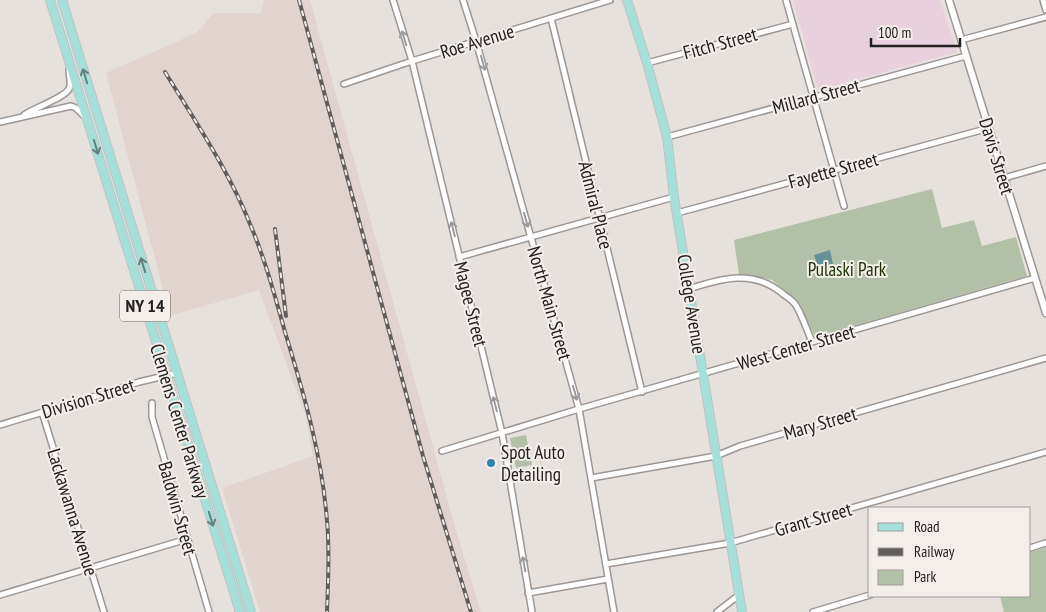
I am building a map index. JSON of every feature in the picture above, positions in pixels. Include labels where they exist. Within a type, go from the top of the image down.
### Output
[{"type":"main road","name":"Clemens Center Parkway","points":[[50,0],[240,612]]},
{"type":"main road","name":"Clemens Center Parkway","points":[[62,0],[251,612]]},
{"type":"main road","name":"College Avenue","points":[[627,0],[647,63],[667,137],[674,197],[742,612]]},
{"type":"street","name":"Magee Street","points":[[393,0],[412,61],[502,433],[532,612]]},
{"type":"street","name":"North Main Street","points":[[464,0],[579,409],[614,612]]},
{"type":"street","name":"Roe Avenue","points":[[344,84],[610,0]]},
{"type":"street","points":[[786,0],[844,206]]},
{"type":"street","name":"Davis Street","points":[[949,0],[1046,313]]},
{"type":"street","points":[[1043,0],[1046,10]]},
{"type":"street","points":[[961,40],[1046,17]]},
{"type":"street","name":"Admiral Place","points":[[551,18],[642,392]]},
{"type":"street","name":"Fitch Street","points":[[647,63],[793,24]]},
{"type":"street","name":"Millard Street","points":[[667,137],[966,56]]},
{"type":"street","points":[[22,116],[36,107],[62,96],[68,90],[70,84],[68,57]]},
{"type":"street","points":[[0,122],[71,106],[81,112],[87,120]]},
{"type":"street","name":"Fayette Street","points":[[677,213],[989,128]]},
{"type":"street","points":[[1004,178],[1046,166]]},
{"type":"street","points":[[459,257],[674,197]]},
{"type":"street","points":[[689,289],[736,277],[766,281],[795,304],[812,342]]},
{"type":"street","name":"West Center Street","points":[[442,451],[579,409],[1035,278]]},
{"type":"street","name":"Mary Street","points":[[591,478],[716,456],[740,446],[1046,358]]},
{"type":"street","name":"Division Street","points":[[0,425],[177,373]]},
{"type":"street","name":"Baldwin Street","points":[[152,403],[152,417],[186,539],[209,612]]},
{"type":"street","name":"Lackawanna Avenue","points":[[42,412],[104,612]]},
{"type":"street","name":"Grant Street","points":[[606,564],[730,543],[1046,452]]},
{"type":"street","points":[[0,595],[186,539]]},
{"type":"street","points":[[1031,548],[1046,543]]},
{"type":"street","points":[[528,593],[608,580]]},
{"type":"street","points":[[717,612],[739,595]]},
{"type":"street","points":[[812,612],[868,596]]},
{"type":"shaded area","points":[[264,0],[310,0],[455,527],[481,612],[260,612],[222,488],[313,456],[305,414],[259,290],[170,316],[106,73],[196,33],[214,13],[261,13]]},
{"type":"shaded area","points":[[793,0],[940,0],[957,52],[818,90]]},
{"type":"green space","name":"Pulaski Park","points":[[932,189],[942,228],[974,220],[982,246],[1016,237],[1027,276],[815,337],[800,304],[772,280],[739,274],[734,240]]},
{"type":"green space","points":[[526,435],[532,465],[516,468],[510,438]]},
{"type":"green space","points":[[1046,548],[1046,612],[1004,612],[1000,597],[1031,597],[1031,552]]},
{"type":"water","points":[[830,250],[833,264],[818,268],[814,255]]},
{"type":"railway","points":[[299,0],[423,456],[471,612]]},
{"type":"railway","points":[[165,72],[211,147],[242,204],[265,264],[317,449],[327,521],[327,612]]},
{"type":"railway","points":[[275,229],[286,316]]},
{"type":"place","name":"Spot Auto Detailing","points":[[491,463]]}]
